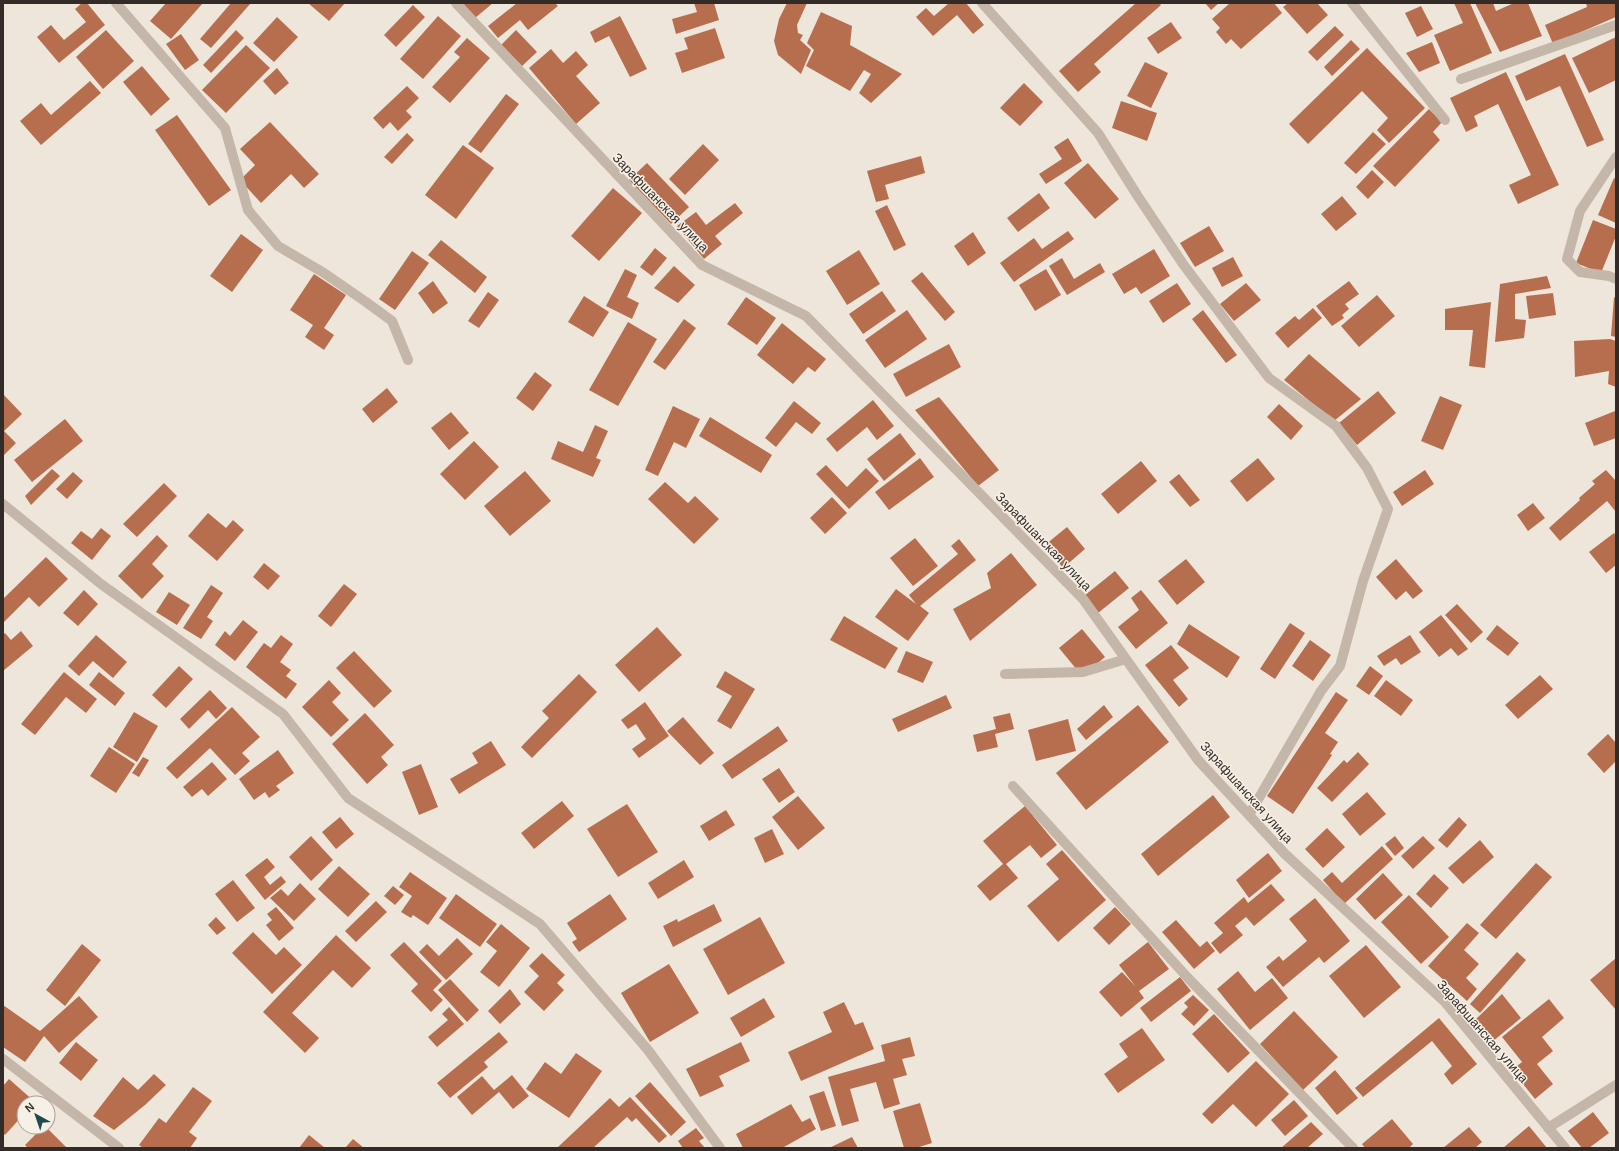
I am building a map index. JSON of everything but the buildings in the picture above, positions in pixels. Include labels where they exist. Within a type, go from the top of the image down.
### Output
[{"type":"street","points":[[116,3],[225,128],[248,210],[278,246],[324,273],[392,321],[408,360]]},
{"type":"street","name":"Зарафшанская улица","points":[[456,3],[702,265],[806,316],[1083,599],[1198,760],[1286,854],[1445,1002],[1565,1148]]},
{"type":"street","points":[[982,3],[1098,133],[1183,264],[1269,378],[1336,426],[1367,468],[1388,509],[1363,581],[1340,666],[1321,691],[1249,815]]},
{"type":"street","points":[[1352,3],[1445,120]]},
{"type":"street","points":[[1461,80],[1616,25]]},
{"type":"street","points":[[1616,157],[1580,211],[1567,259],[1580,272],[1609,276],[1616,279]]},
{"type":"street","points":[[3,504],[101,584],[283,714],[348,798],[540,924],[648,1050],[720,1148]]},
{"type":"street","points":[[1005,674],[1083,672],[1126,660]]},
{"type":"street","points":[[1014,786],[1188,978],[1353,1148]]},
{"type":"street","points":[[3,1059],[119,1148]]},
{"type":"street","points":[[1548,1128],[1616,1085]]}]
